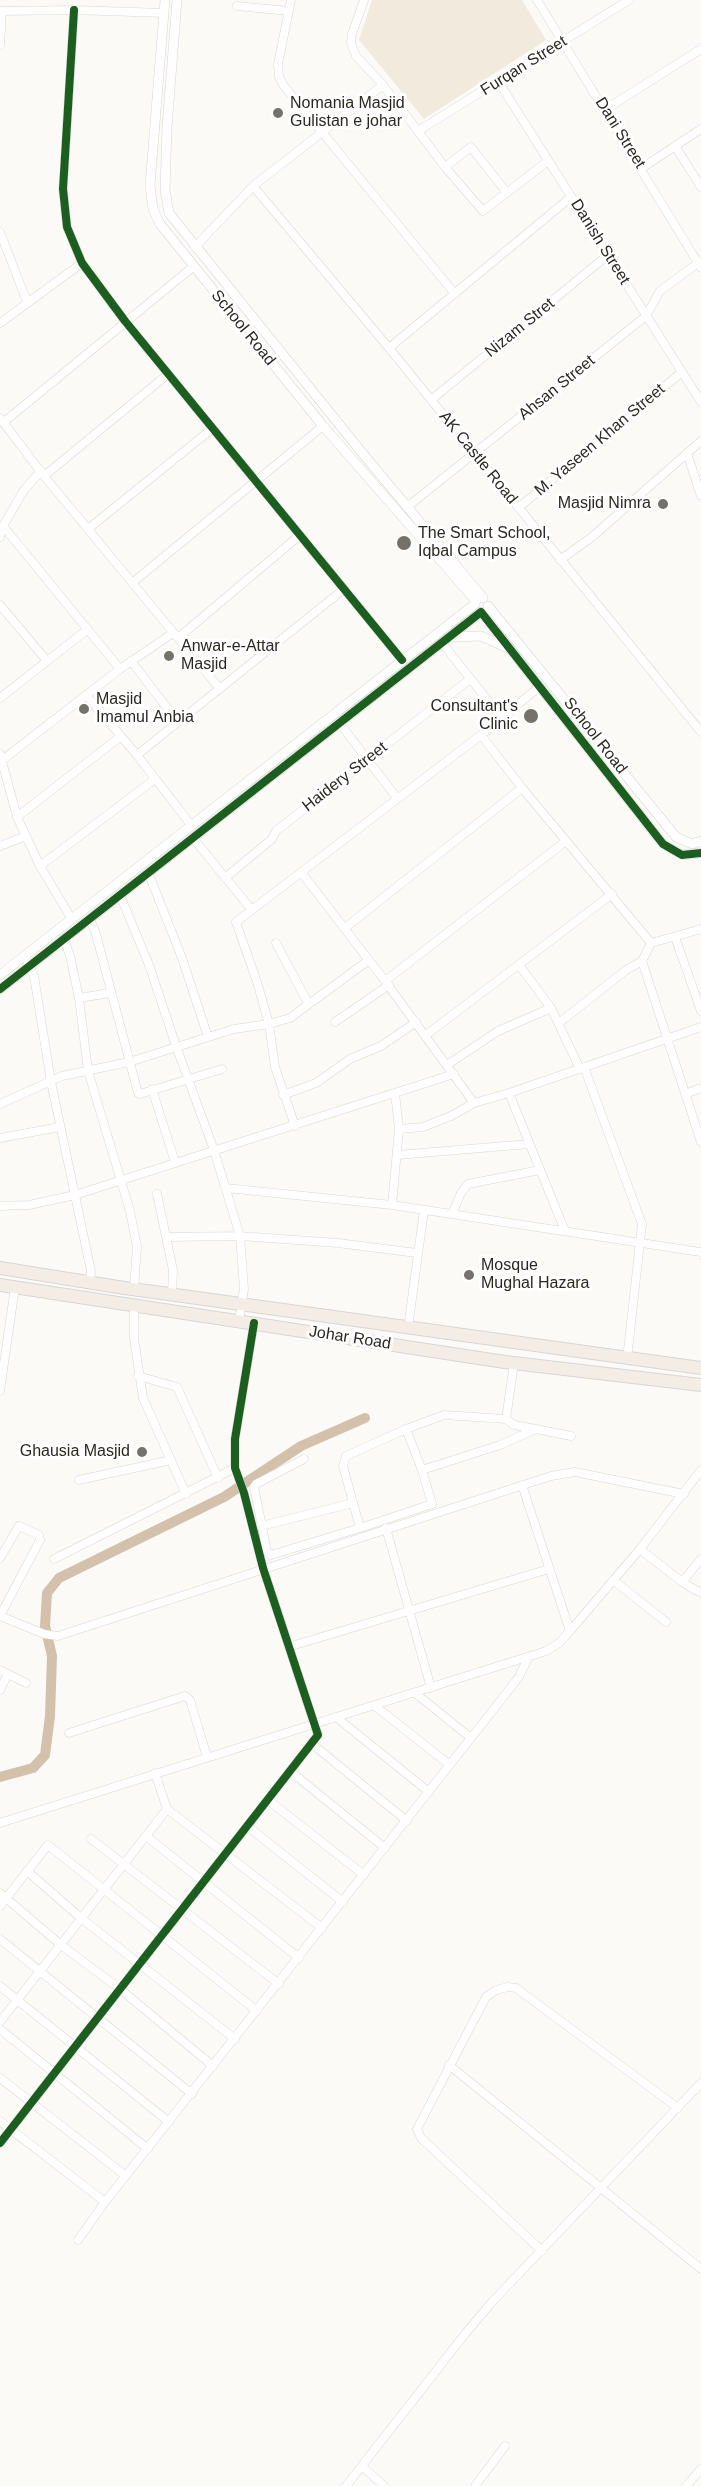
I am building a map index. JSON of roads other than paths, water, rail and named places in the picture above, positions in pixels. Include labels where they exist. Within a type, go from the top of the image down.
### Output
[{"type":"main road","name":"Johar Road","points":[[0,1268],[172,1295],[701,1368]]},
{"type":"main road","name":"Johar Road","points":[[0,1285],[514,1363],[701,1385]]},
{"type":"street","points":[[0,45],[4,11],[9,0]]},
{"type":"street","name":"School Road","points":[[165,0],[150,185],[153,209],[160,224],[323,426],[531,657],[676,837],[692,844],[701,841]]},
{"type":"street","name":"School Road","points":[[177,0],[165,190],[169,213],[195,248],[407,507],[481,604],[509,649],[663,844],[682,855],[701,853]]},
{"type":"street","points":[[291,0],[278,64],[279,77],[284,86],[455,294]]},
{"type":"street","points":[[364,0],[351,43],[356,56],[383,85],[445,167],[483,211],[548,161]]},
{"type":"street","name":"Dani Street","points":[[537,0],[606,109],[699,265]]},
{"type":"street","name":"Furqan Street","points":[[418,131],[629,0]]},
{"type":"street","points":[[237,6],[288,10]]},
{"type":"street","points":[[4,11],[74,10],[164,13]]},
{"type":"street","points":[[74,10],[63,189],[67,227],[82,263],[125,321],[402,660]]},
{"type":"street","points":[[606,109],[701,49]]},
{"type":"street","name":"Danish Street","points":[[498,81],[701,402]]},
{"type":"street","points":[[195,248],[253,186],[383,85]]},
{"type":"street","points":[[642,168],[701,130]]},
{"type":"street","points":[[675,146],[701,187]]},
{"type":"street","points":[[445,167],[471,147],[507,193]]},
{"type":"street","points":[[152,166],[166,168]]},
{"type":"street","name":"AK Castle Road","points":[[253,186],[389,348],[701,732]]},
{"type":"street","points":[[389,348],[572,197]]},
{"type":"street","points":[[0,232],[27,302]]},
{"type":"street","name":"Nizam Stret","points":[[431,400],[608,255]]},
{"type":"street","points":[[0,323],[82,263]]},
{"type":"street","name":"Ahsan Street","points":[[407,507],[646,316],[660,291],[699,265]]},
{"type":"street","points":[[194,266],[2,420],[88,530],[220,689]]},
{"type":"street","name":"M. Yaseen Khan Street","points":[[518,508],[682,372]]},
{"type":"street","points":[[0,537],[3,526],[24,490],[168,374]]},
{"type":"street","points":[[132,583],[323,426]]},
{"type":"street","points":[[88,530],[213,428]]},
{"type":"street","points":[[560,560],[592,537],[701,441]]},
{"type":"street","points":[[351,457],[359,450]]},
{"type":"street","points":[[687,453],[701,496]]},
{"type":"street","points":[[3,526],[120,669]]},
{"type":"street","points":[[70,918],[40,866],[4,788],[1,758],[131,661],[176,636],[300,535]]},
{"type":"street","points":[[137,755],[344,589]]},
{"type":"street","points":[[0,989],[446,640],[481,604]]},
{"type":"street","points":[[0,975],[402,660],[481,604]]},
{"type":"street","points":[[0,605],[47,661]]},
{"type":"street","points":[[0,698],[88,629]]},
{"type":"street","points":[[446,640],[465,635],[481,636],[509,649]]},
{"type":"street","points":[[446,640],[470,679],[501,717]]},
{"type":"street","points":[[521,664],[531,657]]},
{"type":"street","points":[[131,661],[178,722]]},
{"type":"street","name":"Haidery Street","points":[[225,878],[272,839],[276,831],[470,679]]},
{"type":"street","points":[[295,1126],[275,1067],[269,1024],[257,982],[236,922],[481,735],[539,687]]},
{"type":"street","points":[[86,695],[137,755],[191,825]]},
{"type":"street","points":[[340,724],[396,798]]},
{"type":"street","points":[[481,735],[566,842],[651,943]]},
{"type":"street","points":[[17,817],[121,736]]},
{"type":"street","points":[[40,866],[155,779]]},
{"type":"street","points":[[345,928],[522,788]]},
{"type":"street","points":[[0,846],[26,836]]},
{"type":"street","points":[[193,838],[251,909]]},
{"type":"street","points":[[335,1022],[566,842]]},
{"type":"street","points":[[148,872],[182,958],[208,1037]]},
{"type":"street","points":[[301,872],[426,1035],[474,1103]]},
{"type":"street","points":[[426,1035],[612,894]]},
{"type":"street","points":[[120,895],[149,965],[214,1150],[240,1236],[244,1289],[239,1321]]},
{"type":"street","points":[[90,919],[138,1093],[222,1069]]},
{"type":"street","points":[[559,1023],[626,970],[642,961],[651,943],[701,929]]},
{"type":"street","points":[[675,937],[701,1011]]},
{"type":"street","points":[[64,939],[79,998],[88,1071],[130,1211],[137,1247],[134,1289]]},
{"type":"street","points":[[276,943],[308,1003]]},
{"type":"street","points":[[25,956],[34,976],[51,1082],[91,1271],[90,1283]]},
{"type":"street","points":[[1,1100],[51,1082],[129,1062],[234,1029],[269,1024],[290,1018],[369,960]]},
{"type":"street","points":[[642,961],[701,1142]]},
{"type":"street","points":[[519,965],[551,1008],[582,1068],[642,1224],[627,1359]]},
{"type":"street","points":[[79,998],[110,993]]},
{"type":"street","points":[[447,1065],[498,1031],[551,1008]]},
{"type":"street","points":[[283,1095],[316,1083],[350,1059],[381,1046],[416,1022]]},
{"type":"street","points":[[399,1129],[423,1127],[451,1116],[474,1103],[701,1027]]},
{"type":"street","points":[[0,1206],[29,1205],[75,1195],[454,1074]]},
{"type":"street","points":[[685,1094],[701,1088]]},
{"type":"street","points":[[152,1089],[175,1162]]},
{"type":"street","points":[[392,1205],[399,1129],[395,1093]]},
{"type":"street","points":[[508,1093],[566,1231]]},
{"type":"street","points":[[0,1138],[60,1127]]},
{"type":"street","points":[[397,1155],[529,1144]]},
{"type":"street","points":[[452,1214],[461,1193],[468,1184],[540,1170]]},
{"type":"street","points":[[226,1188],[392,1205],[701,1252]]},
{"type":"street","points":[[157,1194],[173,1270],[172,1295]]},
{"type":"street","points":[[408,1328],[424,1210]]},
{"type":"street","points":[[167,1237],[240,1236],[339,1243],[417,1253]]},
{"type":"street","points":[[0,1391],[15,1287]]},
{"type":"street","points":[[134,1304],[134,1338],[143,1398],[186,1494]]},
{"type":"street","points":[[0,2143],[318,1735],[263,1569],[244,1493],[235,1468],[235,1439],[255,1323]]},
{"type":"street","points":[[506,1419],[514,1363]]},
{"type":"street","points":[[138,1376],[177,1387],[218,1478]]},
{"type":"street","points":[[360,1528],[343,1466],[346,1456],[406,1429],[444,1415],[506,1419],[514,1425],[572,1436]]},
{"type":"street","points":[[304,1459],[256,1484],[254,1492],[261,1526],[267,1551],[271,1555],[430,1506],[433,1502],[406,1429]]},
{"type":"street","points":[[422,1470],[500,1444],[536,1429]]},
{"type":"street","points":[[79,1480],[171,1460]]},
{"type":"street","points":[[54,1558],[235,1468]]},
{"type":"street","points":[[0,1823],[207,1756],[528,1658],[559,1643],[640,1548],[701,1470]]},
{"type":"street","points":[[0,1558],[19,1526],[39,1535],[40,1540],[0,1616],[48,1635],[58,1636],[551,1476],[576,1472],[684,1494]]},
{"type":"street","points":[[522,1485],[570,1631]]},
{"type":"street","points":[[261,1526],[353,1503]]},
{"type":"street","points":[[386,1528],[431,1688]]},
{"type":"street","points":[[640,1548],[682,1582],[701,1593]]},
{"type":"street","points":[[682,1582],[701,1559]]},
{"type":"street","points":[[288,1647],[549,1569]]},
{"type":"street","points":[[613,1580],[666,1622]]},
{"type":"street","points":[[78,2240],[105,2202],[519,1677],[528,1658]]},
{"type":"street","points":[[0,1690],[4,1672],[26,1683]]},
{"type":"street","points":[[415,1693],[471,1738]]},
{"type":"street","points":[[69,1733],[185,1696],[190,1700],[207,1756]]},
{"type":"street","points":[[375,1706],[450,1765]]},
{"type":"street","points":[[336,1717],[429,1792]]},
{"type":"street","points":[[311,1743],[407,1821]]},
{"type":"street","points":[[290,1771],[386,1848]]},
{"type":"street","points":[[155,1773],[167,1809],[322,1928]]},
{"type":"street","points":[[268,1800],[364,1875]]},
{"type":"street","points":[[0,2022],[167,1809]]},
{"type":"street","points":[[247,1826],[343,1902]]},
{"type":"street","points":[[146,1836],[299,1958]]},
{"type":"street","points":[[91,1839],[279,1984]]},
{"type":"street","points":[[0,1906],[3,1895],[48,1845],[257,2011]]},
{"type":"street","points":[[27,1871],[81,1918],[235,2039]]},
{"type":"street","points":[[3,1895],[61,1945],[120,1989],[213,2066]]},
{"type":"street","points":[[0,1939],[192,2094]]},
{"type":"street","points":[[0,1986],[170,2122]]},
{"type":"street","points":[[542,2251],[418,2134],[419,2122],[486,1997],[496,1990],[516,1988],[678,2108]]},
{"type":"street","points":[[0,2029],[148,2149]]},
{"type":"street","points":[[449,2065],[701,2269]]},
{"type":"street","points":[[0,2078],[126,2176]]},
{"type":"street","points":[[346,2486],[465,2334],[701,2084]]},
{"type":"street","points":[[0,2121],[105,2202]]},
{"type":"street","points":[[475,2486],[505,2446]]},
{"type":"street","points":[[362,2466],[384,2486]]},
{"type":"street","points":[[686,2486],[701,2469]]},
{"type":"waterway","points":[[0,1777],[33,1768],[45,1755],[50,1716],[52,1656],[45,1626],[47,1593],[59,1578],[224,1497],[301,1446],[365,1418]]},
{"type":"place","name":"Nomania Masjid Gulistan e johar","points":[[278,113]]},
{"type":"place","name":"Masjid Nimra","points":[[663,504]]},
{"type":"place","name":"The Smart School, Iqbal Campus","points":[[404,543]]},
{"type":"place","name":"Anwar-e-Attar Masjid","points":[[169,656]]},
{"type":"place","name":"Masjid Imamul Anbia","points":[[84,709]]},
{"type":"place","name":"Consultant's Clinic","points":[[531,716]]},
{"type":"place","name":"Mosque Mughal Hazara","points":[[469,1275]]},
{"type":"place","name":"Ghausia Masjid","points":[[142,1452]]}]
